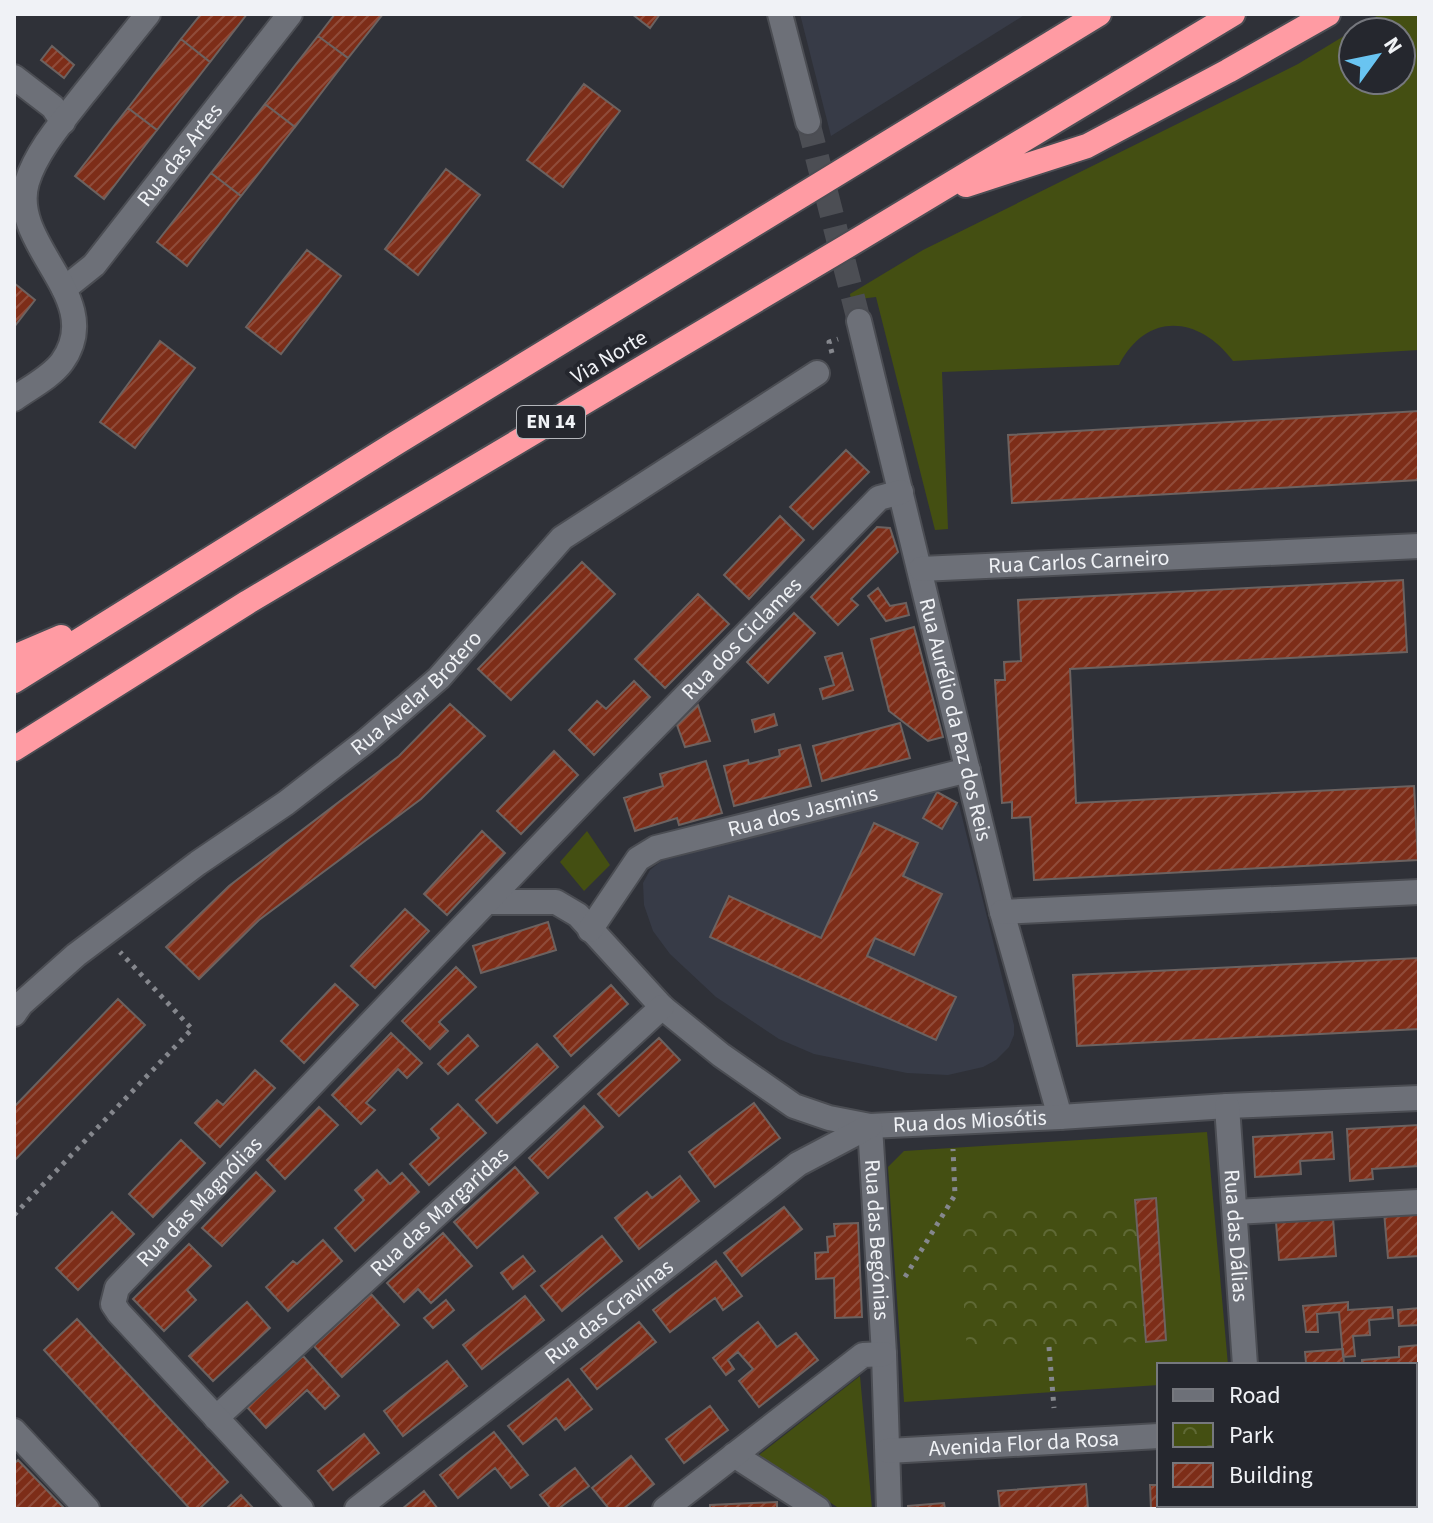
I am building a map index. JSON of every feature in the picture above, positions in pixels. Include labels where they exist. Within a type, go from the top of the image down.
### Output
[{"type":"highway","name":"Via Norte","points":[[14,681],[126,609],[1099,14]]},
{"type":"highway","name":"Via Norte","points":[[14,749],[248,602],[1233,14]]},
{"type":"highway","points":[[933,195],[1087,146],[1328,14]]},
{"type":"highway","points":[[14,657],[126,609]]},
{"type":"street","points":[[14,399],[61,364],[72,343],[75,312],[27,219],[24,202],[28,181],[63,122],[148,14]]},
{"type":"street","name":"Rua das Artes","points":[[64,289],[94,265],[290,14]]},
{"type":"street","points":[[780,14],[808,122]]},
{"type":"street","points":[[14,77],[53,107],[63,122]]},
{"type":"street","name":"Rua Aurélio da Paz dos Reis","points":[[859,321],[1002,912],[1060,1117]]},
{"type":"street","name":"Rua Avelar Brotero","points":[[14,1014],[21,1004],[103,934],[198,863],[286,803],[366,741],[439,678],[562,538],[817,373]]},
{"type":"street","name":"Rua dos Ciclames","points":[[488,902],[879,498],[901,492]]},
{"type":"street","name":"Rua Carlos Carneiro","points":[[921,569],[1419,546]]},
{"type":"street","name":"Rua dos Jasmins","points":[[590,930],[638,859],[656,848],[968,770]]},
{"type":"street","points":[[1002,912],[1419,892]]},
{"type":"street","name":"Rua dos Miosótis","points":[[488,902],[556,902],[578,915],[662,1007],[732,1064],[794,1106],[829,1118],[870,1126],[1419,1098]]},
{"type":"street","name":"Rua das Magnólias","points":[[301,1509],[119,1313],[113,1304],[117,1288],[488,902]]},
{"type":"street","name":"Rua das Margaridas","points":[[216,1418],[662,1007]]},
{"type":"street","name":"Rua das Dálias","points":[[1227,1106],[1245,1363]]},
{"type":"street","name":"Rua das Begónias","points":[[870,1126],[884,1354],[889,1509]]},
{"type":"street","name":"Rua das Cravinas","points":[[357,1509],[798,1164],[870,1126]]},
{"type":"street","points":[[1235,1212],[1419,1202]]},
{"type":"street","points":[[665,1509],[863,1355],[884,1354]]},
{"type":"street","points":[[14,1431],[87,1509]]},
{"type":"street","name":"Avenida Flor da Rosa","points":[[888,1451],[1157,1436]]},
{"type":"street","points":[[734,1455],[818,1509]]},
{"type":"path","points":[[14,1215],[192,1029],[103,934]]},
{"type":"path","points":[[904,1279],[955,1195],[953,1148]]},
{"type":"path","points":[[1049,1347],[1054,1408]]},
{"type":"shaded area","points":[[800,14],[1026,14],[831,136]]},
{"type":"shaded area","points":[[919,786],[959,805],[1014,1025],[1009,1047],[996,1060],[983,1067],[948,1075],[907,1073],[814,1054],[779,1039],[716,997],[670,954],[653,931],[644,905],[643,883],[650,870],[665,858],[902,794]]},
{"type":"green space","points":[[1419,14],[1419,350],[1233,361],[1205,335],[1174,326],[1158,328],[1144,335],[1119,365],[942,372],[948,529],[935,530],[876,297],[851,300],[850,294],[923,250],[1298,64],[1337,40],[1337,96],[1417,96],[1417,16],[1377,16]]},
{"type":"green space","points":[[587,831],[610,865],[584,891],[560,862]]},
{"type":"green space","points":[[1207,1132],[1228,1363],[1157,1363],[1157,1385],[904,1402],[888,1167],[904,1151]]},
{"type":"green space","points":[[1156,1198],[1166,1340],[967,1352],[958,1211]]},
{"type":"green space","points":[[860,1376],[872,1509],[840,1509],[759,1455]]},
{"type":"building","points":[[201,14],[247,14],[210,62],[181,39]]},
{"type":"building","points":[[335,14],[383,14],[348,58],[318,36]]},
{"type":"building","points":[[632,14],[660,14],[650,28]]},
{"type":"building","points":[[318,36],[348,58],[295,127],[265,104]]},
{"type":"building","points":[[181,39],[210,62],[157,130],[128,108]]},
{"type":"building","points":[[52,46],[74,65],[64,78],[41,60]]},
{"type":"building","points":[[584,84],[620,111],[563,187],[527,160]]},
{"type":"building","points":[[265,104],[295,127],[241,196],[211,173]]},
{"type":"building","points":[[128,108],[157,130],[104,199],[75,176]]},
{"type":"building","points":[[446,169],[480,195],[418,275],[385,249]]},
{"type":"building","points":[[211,173],[241,196],[187,266],[157,242]]},
{"type":"building","points":[[307,250],[341,276],[281,354],[246,327]]},
{"type":"building","points":[[14,283],[35,300],[14,327]]},
{"type":"building","points":[[160,341],[195,368],[135,448],[100,422]]},
{"type":"building","points":[[1419,411],[1419,480],[1012,503],[1008,435]]},
{"type":"building","points":[[846,450],[869,472],[813,529],[790,507]]},
{"type":"building","points":[[780,516],[804,540],[749,599],[724,575]]},
{"type":"building","points":[[877,527],[890,528],[898,552],[851,599],[858,605],[838,625],[811,597]]},
{"type":"building","points":[[582,562],[615,594],[511,700],[478,669]]},
{"type":"building","points":[[1403,580],[1407,652],[1070,669],[1076,803],[1414,786],[1418,860],[1034,880],[1030,817],[1012,818],[1012,802],[1002,803],[995,680],[1005,680],[1004,662],[1021,661],[1018,600]]},
{"type":"building","points":[[878,588],[890,606],[906,603],[909,615],[886,621],[868,596]]},
{"type":"building","points":[[698,594],[729,624],[665,688],[635,659]]},
{"type":"building","points":[[794,613],[815,633],[768,683],[747,662]]},
{"type":"building","points":[[914,627],[943,737],[928,741],[889,711],[871,639]]},
{"type":"building","points":[[842,653],[853,690],[823,699],[820,689],[834,685],[825,657]]},
{"type":"building","points":[[634,681],[650,697],[594,755],[569,730],[597,701],[606,709]]},
{"type":"building","points":[[450,704],[485,736],[421,799],[259,920],[199,979],[166,947],[229,886],[399,756]]},
{"type":"building","points":[[698,705],[710,741],[685,747],[677,725]]},
{"type":"building","points":[[774,714],[777,725],[755,732],[752,720]]},
{"type":"building","points":[[900,723],[910,758],[822,781],[813,746]]},
{"type":"building","points":[[800,745],[811,786],[734,806],[724,766],[748,760],[749,764],[780,756],[779,750]]},
{"type":"building","points":[[554,751],[578,775],[521,834],[497,811]]},
{"type":"building","points":[[706,761],[722,813],[679,825],[677,818],[635,831],[624,798],[663,786],[660,774]]},
{"type":"building","points":[[937,792],[957,803],[942,829],[923,818]]},
{"type":"building","points":[[874,823],[918,843],[903,876],[942,894],[914,955],[875,938],[867,956],[956,997],[936,1040],[710,937],[729,896],[821,938]]},
{"type":"building","points":[[482,831],[505,853],[447,915],[424,894]]},
{"type":"building","points":[[405,909],[429,931],[375,988],[351,966]]},
{"type":"building","points":[[548,922],[556,950],[481,973],[473,946]]},
{"type":"building","points":[[1419,958],[1419,1029],[1077,1046],[1073,975]]},
{"type":"building","points":[[456,967],[476,987],[439,1022],[448,1031],[430,1049],[402,1021]]},
{"type":"building","points":[[335,984],[358,1005],[304,1063],[281,1041]]},
{"type":"building","points":[[611,985],[628,1004],[571,1056],[554,1036]]},
{"type":"building","points":[[118,999],[145,1025],[14,1161],[14,1107]]},
{"type":"building","points":[[391,1033],[422,1063],[407,1078],[398,1069],[366,1103],[375,1110],[361,1124],[332,1095]]},
{"type":"building","points":[[468,1035],[478,1046],[448,1074],[438,1064]]},
{"type":"building","points":[[659,1038],[680,1060],[619,1116],[598,1094]]},
{"type":"building","points":[[537,1044],[558,1067],[497,1123],[476,1100]]},
{"type":"building","points":[[255,1070],[275,1088],[220,1147],[195,1123],[217,1100],[223,1105]]},
{"type":"building","points":[[754,1103],[780,1138],[715,1187],[689,1152]]},
{"type":"building","points":[[458,1104],[486,1133],[429,1185],[410,1164],[439,1138],[431,1129]]},
{"type":"building","points":[[584,1106],[603,1127],[548,1178],[529,1158]]},
{"type":"building","points":[[319,1107],[338,1125],[285,1179],[267,1160]]},
{"type":"building","points":[[1419,1125],[1419,1166],[1372,1169],[1373,1179],[1350,1181],[1347,1129]]},
{"type":"building","points":[[1332,1132],[1334,1159],[1300,1161],[1301,1174],[1255,1177],[1253,1137]]},
{"type":"building","points":[[181,1140],[205,1163],[153,1217],[129,1194]]},
{"type":"building","points":[[515,1167],[538,1193],[477,1248],[454,1222]]},
{"type":"building","points":[[377,1170],[390,1184],[402,1173],[419,1192],[355,1251],[335,1228],[364,1200],[355,1190]]},
{"type":"building","points":[[256,1172],[275,1191],[222,1246],[202,1228]]},
{"type":"building","points":[[680,1176],[699,1201],[639,1249],[615,1218],[647,1192],[652,1198]]},
{"type":"building","points":[[1156,1198],[1166,1340],[1146,1342],[1135,1200]]},
{"type":"building","points":[[784,1207],[802,1229],[742,1276],[724,1253]]},
{"type":"building","points":[[1419,1209],[1419,1256],[1388,1258],[1384,1212]]},
{"type":"building","points":[[112,1212],[134,1234],[78,1290],[56,1268]]},
{"type":"building","points":[[1333,1218],[1336,1256],[1279,1260],[1276,1222]]},
{"type":"building","points":[[858,1223],[862,1317],[835,1318],[834,1278],[816,1279],[815,1253],[828,1252],[827,1237],[835,1236],[834,1224]]},
{"type":"building","points":[[443,1233],[472,1266],[431,1303],[418,1289],[404,1302],[387,1283]]},
{"type":"building","points":[[602,1236],[622,1261],[562,1311],[541,1286]]},
{"type":"building","points":[[323,1240],[342,1261],[288,1311],[266,1287],[293,1261],[297,1264]]},
{"type":"building","points":[[189,1244],[211,1266],[187,1290],[196,1300],[164,1331],[133,1299]]},
{"type":"building","points":[[523,1256],[535,1271],[513,1289],[501,1273]]},
{"type":"building","points":[[716,1261],[742,1296],[723,1310],[715,1298],[670,1332],[653,1310]]},
{"type":"building","points":[[371,1294],[399,1325],[342,1377],[314,1346]]},
{"type":"building","points":[[525,1296],[544,1320],[482,1369],[463,1345]]},
{"type":"building","points":[[446,1300],[454,1310],[433,1328],[424,1318]]},
{"type":"building","points":[[247,1302],[270,1328],[213,1381],[189,1356]]},
{"type":"building","points":[[1348,1302],[1348,1310],[1392,1307],[1393,1318],[1369,1320],[1370,1335],[1353,1336],[1355,1356],[1343,1357],[1339,1312],[1317,1314],[1318,1332],[1306,1332],[1303,1306]]},
{"type":"building","points":[[1419,1308],[1419,1325],[1399,1326],[1398,1310]]},
{"type":"building","points":[[77,1319],[228,1482],[199,1509],[190,1509],[44,1350]]},
{"type":"building","points":[[639,1322],[656,1342],[597,1389],[581,1369]]},
{"type":"building","points":[[758,1322],[777,1347],[796,1333],[818,1360],[759,1407],[739,1381],[753,1369],[738,1352],[728,1360],[734,1369],[726,1375],[713,1358]]},
{"type":"building","points":[[1419,1345],[1419,1386],[1417,1363],[1362,1363],[1362,1360],[1399,1357],[1399,1347]]},
{"type":"building","points":[[1343,1349],[1344,1363],[1306,1363],[1305,1352]]},
{"type":"building","points":[[303,1356],[339,1396],[325,1409],[307,1390],[266,1428],[247,1407]]},
{"type":"building","points":[[447,1361],[467,1386],[403,1436],[384,1411]]},
{"type":"building","points":[[568,1379],[592,1409],[565,1430],[556,1418],[523,1444],[508,1426]]},
{"type":"building","points":[[710,1406],[728,1430],[684,1463],[666,1439]]},
{"type":"building","points":[[494,1432],[528,1475],[511,1488],[495,1468],[458,1498],[440,1475]]},
{"type":"building","points":[[364,1434],[379,1453],[333,1490],[318,1471]]},
{"type":"building","points":[[1417,1452],[1419,1452],[1417,1480]]},
{"type":"building","points":[[631,1456],[654,1484],[623,1509],[609,1509],[592,1488]]},
{"type":"building","points":[[18,1460],[65,1509],[14,1509],[14,1464]]},
{"type":"building","points":[[575,1468],[589,1486],[558,1509],[551,1509],[540,1495]]},
{"type":"building","points":[[1086,1484],[1088,1509],[1000,1509],[998,1491]]},
{"type":"building","points":[[1150,1485],[1157,1485],[1157,1507],[1232,1507],[1232,1509],[1151,1509]]},
{"type":"building","points":[[424,1491],[438,1509],[402,1509]]},
{"type":"building","points":[[241,1495],[254,1509],[226,1509]]},
{"type":"building","points":[[777,1502],[777,1509],[710,1509],[710,1505]]},
{"type":"building","points":[[944,1503],[945,1509],[908,1509],[908,1506]]},
{"type":"building","points":[[1318,1507],[1319,1509],[1279,1509]]},
{"type":"tunnel","points":[[808,122],[859,321]]}]
